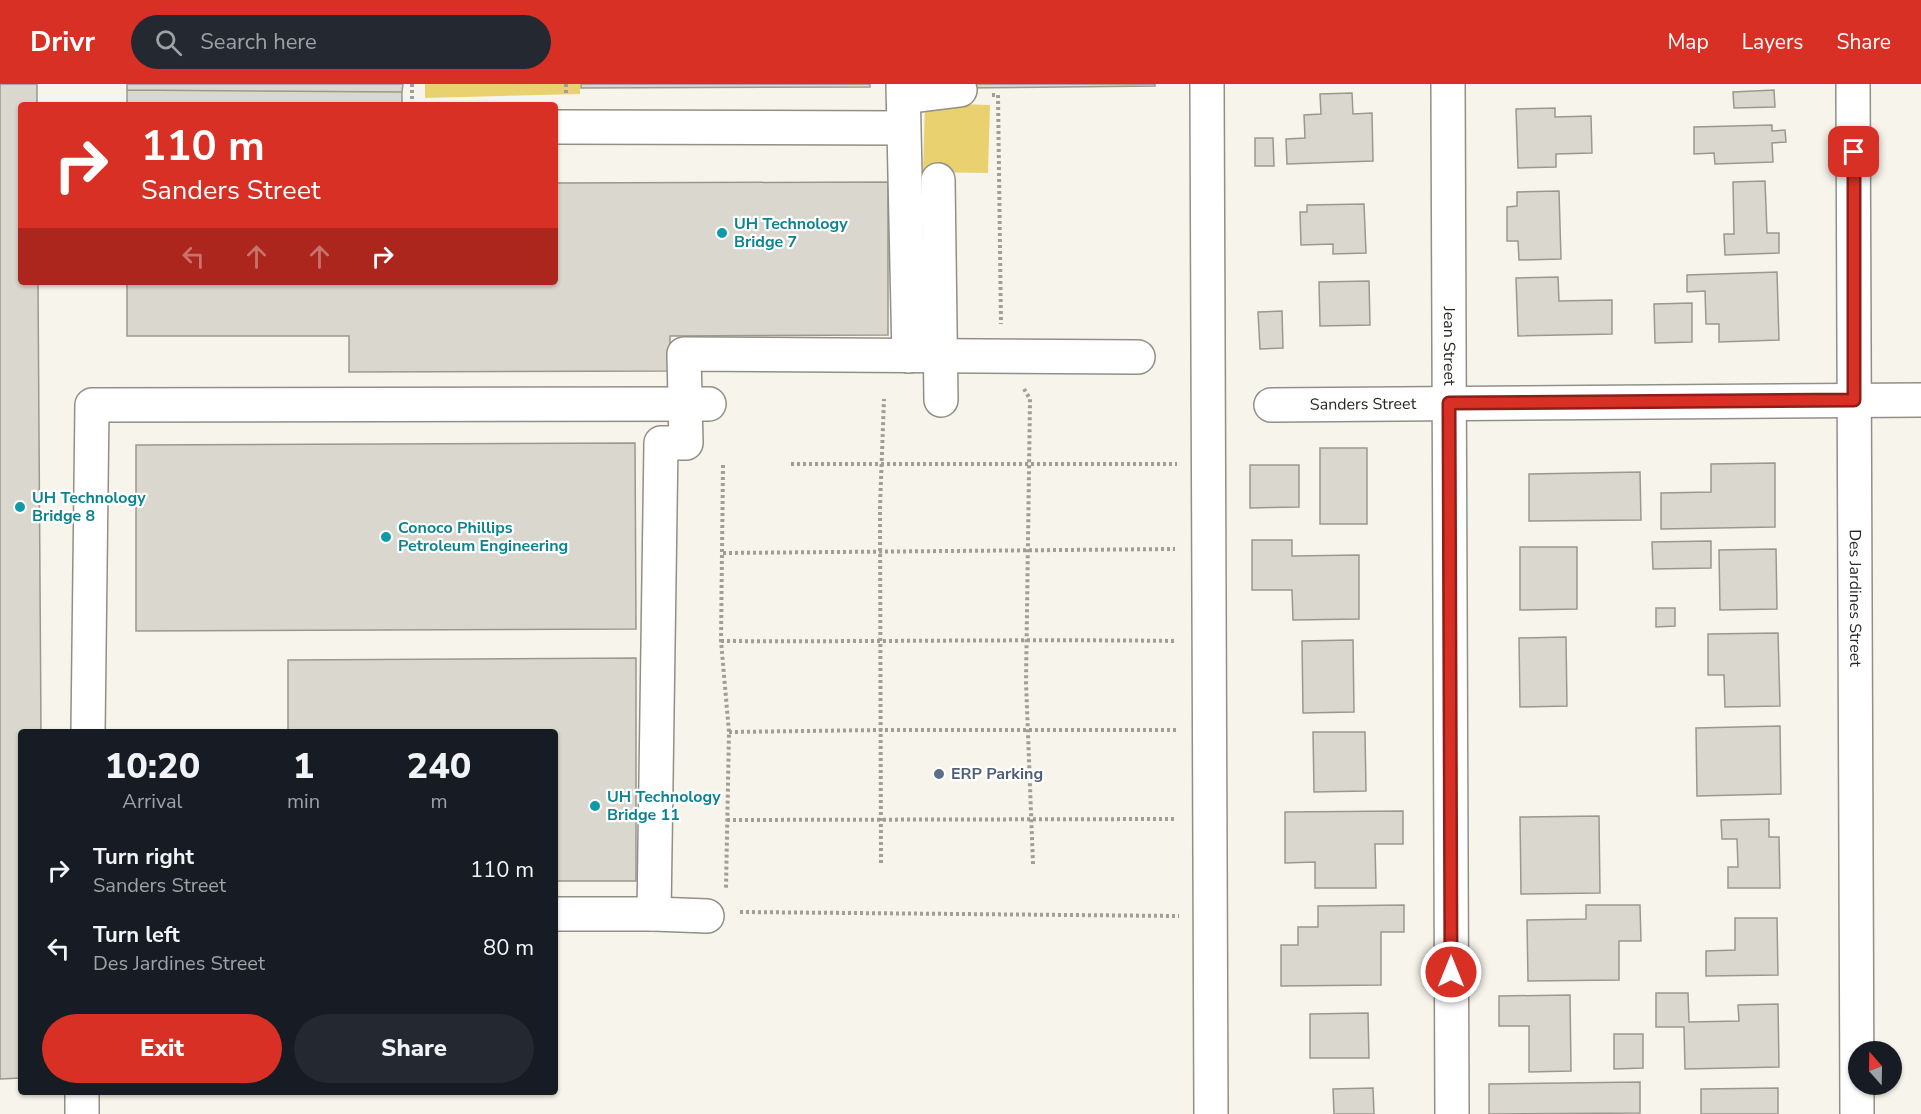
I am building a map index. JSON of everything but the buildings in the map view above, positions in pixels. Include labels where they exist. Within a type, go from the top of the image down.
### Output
[{"type":"street","points":[[1207,84],[1211,1114]]},
{"type":"street","name":"Jean Street","points":[[1448,84],[1452,1114]]},
{"type":"street","name":"Des Jardines Street","points":[[1853,84],[1857,1114]]},
{"type":"street","points":[[558,127],[903,103],[960,90]]},
{"type":"street","points":[[903,103],[907,216],[925,356],[941,400]]},
{"type":"street","points":[[925,356],[938,180]]},
{"type":"street","points":[[654,914],[661,443],[686,442],[697,404],[684,354],[1138,357]]},
{"type":"street","name":"Sanders Street","points":[[1271,405],[1921,400]]},
{"type":"street","points":[[88,729],[92,405],[697,404]]},
{"type":"street","points":[[558,915],[722,914]]},
{"type":"street","points":[[82,1095],[82,1114]]},
{"type":"path","points":[[412,84],[412,102]]},
{"type":"path","points":[[960,90],[954,94],[998,95],[1002,346],[1030,399],[1027,730],[1033,864]]},
{"type":"path","points":[[881,863],[880,551],[884,399]]},
{"type":"path","points":[[791,464],[1186,464]]},
{"type":"path","points":[[723,465],[721,641],[729,732],[726,889]]},
{"type":"path","points":[[723,553],[1186,549]]},
{"type":"path","points":[[721,641],[880,642],[1027,639],[1187,641]]},
{"type":"path","points":[[729,732],[1187,730]]},
{"type":"path","points":[[727,820],[1177,819]]},
{"type":"path","points":[[722,914],[1189,916]]},
{"type":"shaded area","points":[[425,84],[580,84],[580,94],[425,98]]},
{"type":"shaded area","points":[[925,103],[990,105],[988,173],[923,172]]},
{"type":"place","name":"UH Technology Bridge 7","points":[[722,233]]},
{"type":"place","name":"UH Technology Bridge 8","points":[[20,507]]},
{"type":"place","name":"Conoco Phillips Petroleum Engineering","points":[[386,537]]},
{"type":"place","name":"ERP Parking","points":[[939,774]]},
{"type":"place","name":"UH Technology Bridge 11","points":[[595,806]]},
{"type":"route","points":[[1451,972],[1449,403],[1854,400],[1854,152]]}]
